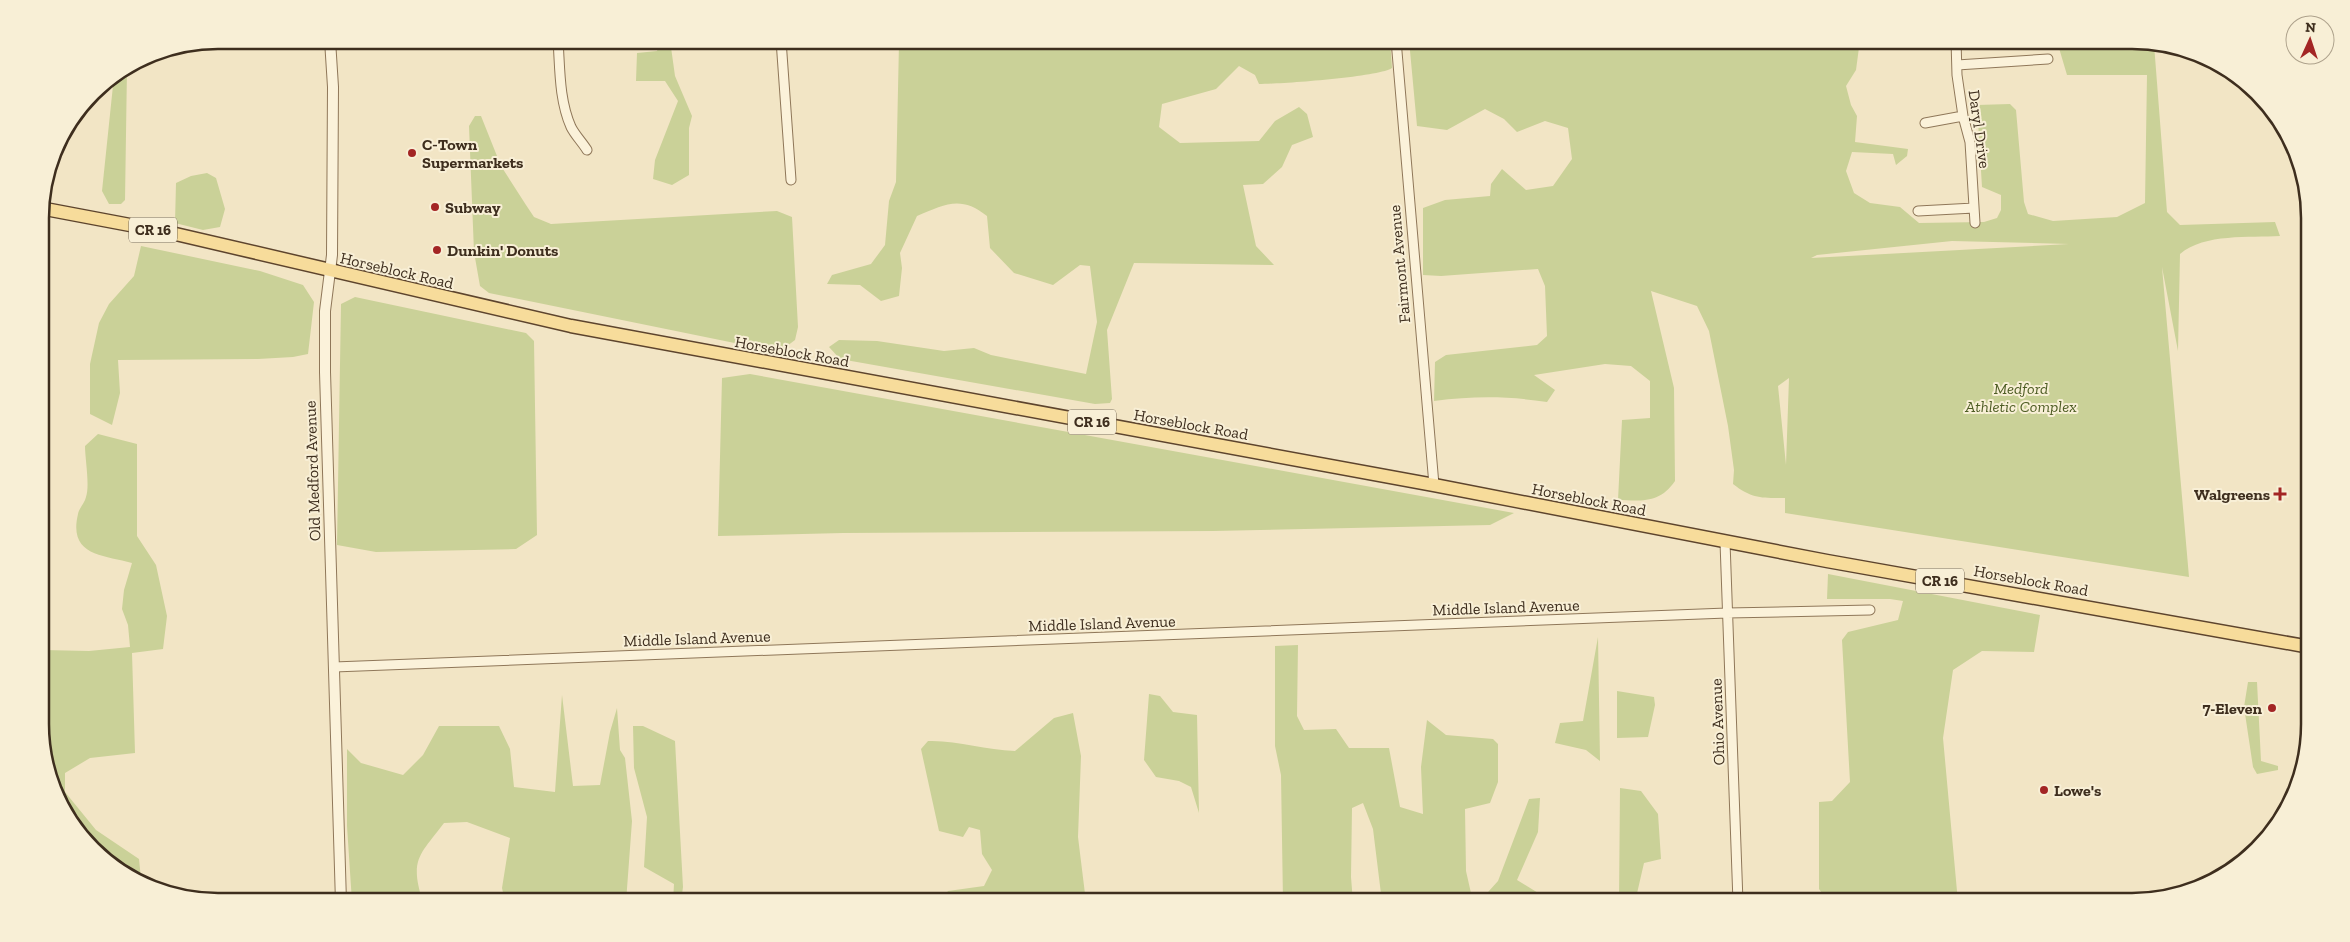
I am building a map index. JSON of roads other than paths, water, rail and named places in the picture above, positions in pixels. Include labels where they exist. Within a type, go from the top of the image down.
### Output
[{"type":"main road","name":"Horseblock Road","points":[[49,210],[167,232],[571,326],[1434,485],[1725,542],[2301,645]]},
{"type":"street","name":"Old Medford Avenue","points":[[330,49],[332,96],[330,271],[325,311],[324,345],[341,893]]},
{"type":"street","points":[[559,49],[567,116],[572,129],[587,150]]},
{"type":"street","points":[[785,49],[791,180]]},
{"type":"street","name":"Fairmont Avenue","points":[[1397,49],[1434,485]]},
{"type":"street","name":"Daryl Drive","points":[[1956,49],[1963,116],[1970,142],[1975,223]]},
{"type":"street","points":[[1957,65],[2048,59]]},
{"type":"street","points":[[1926,122],[1963,116]]},
{"type":"street","points":[[1918,212],[1974,208]]},
{"type":"street","name":"Ohio Avenue","points":[[1725,542],[1738,893]]},
{"type":"street","name":"Middle Island Avenue","points":[[334,667],[1727,613],[1870,610]]},
{"type":"place","name":"C‑Town Supermarkets","points":[[412,153]]},
{"type":"place","name":"Subway","points":[[435,207]]},
{"type":"place","name":"Dunkin' Donuts","points":[[437,250]]},
{"type":"place","name":"Walgreens","points":[[2280,494]]},
{"type":"place","name":"7-Eleven","points":[[2272,708]]},
{"type":"place","name":"Lowe's","points":[[2044,790]]},
{"type":"park label","name":"Medford Athletic Complex","points":[[2021,397]]}]
